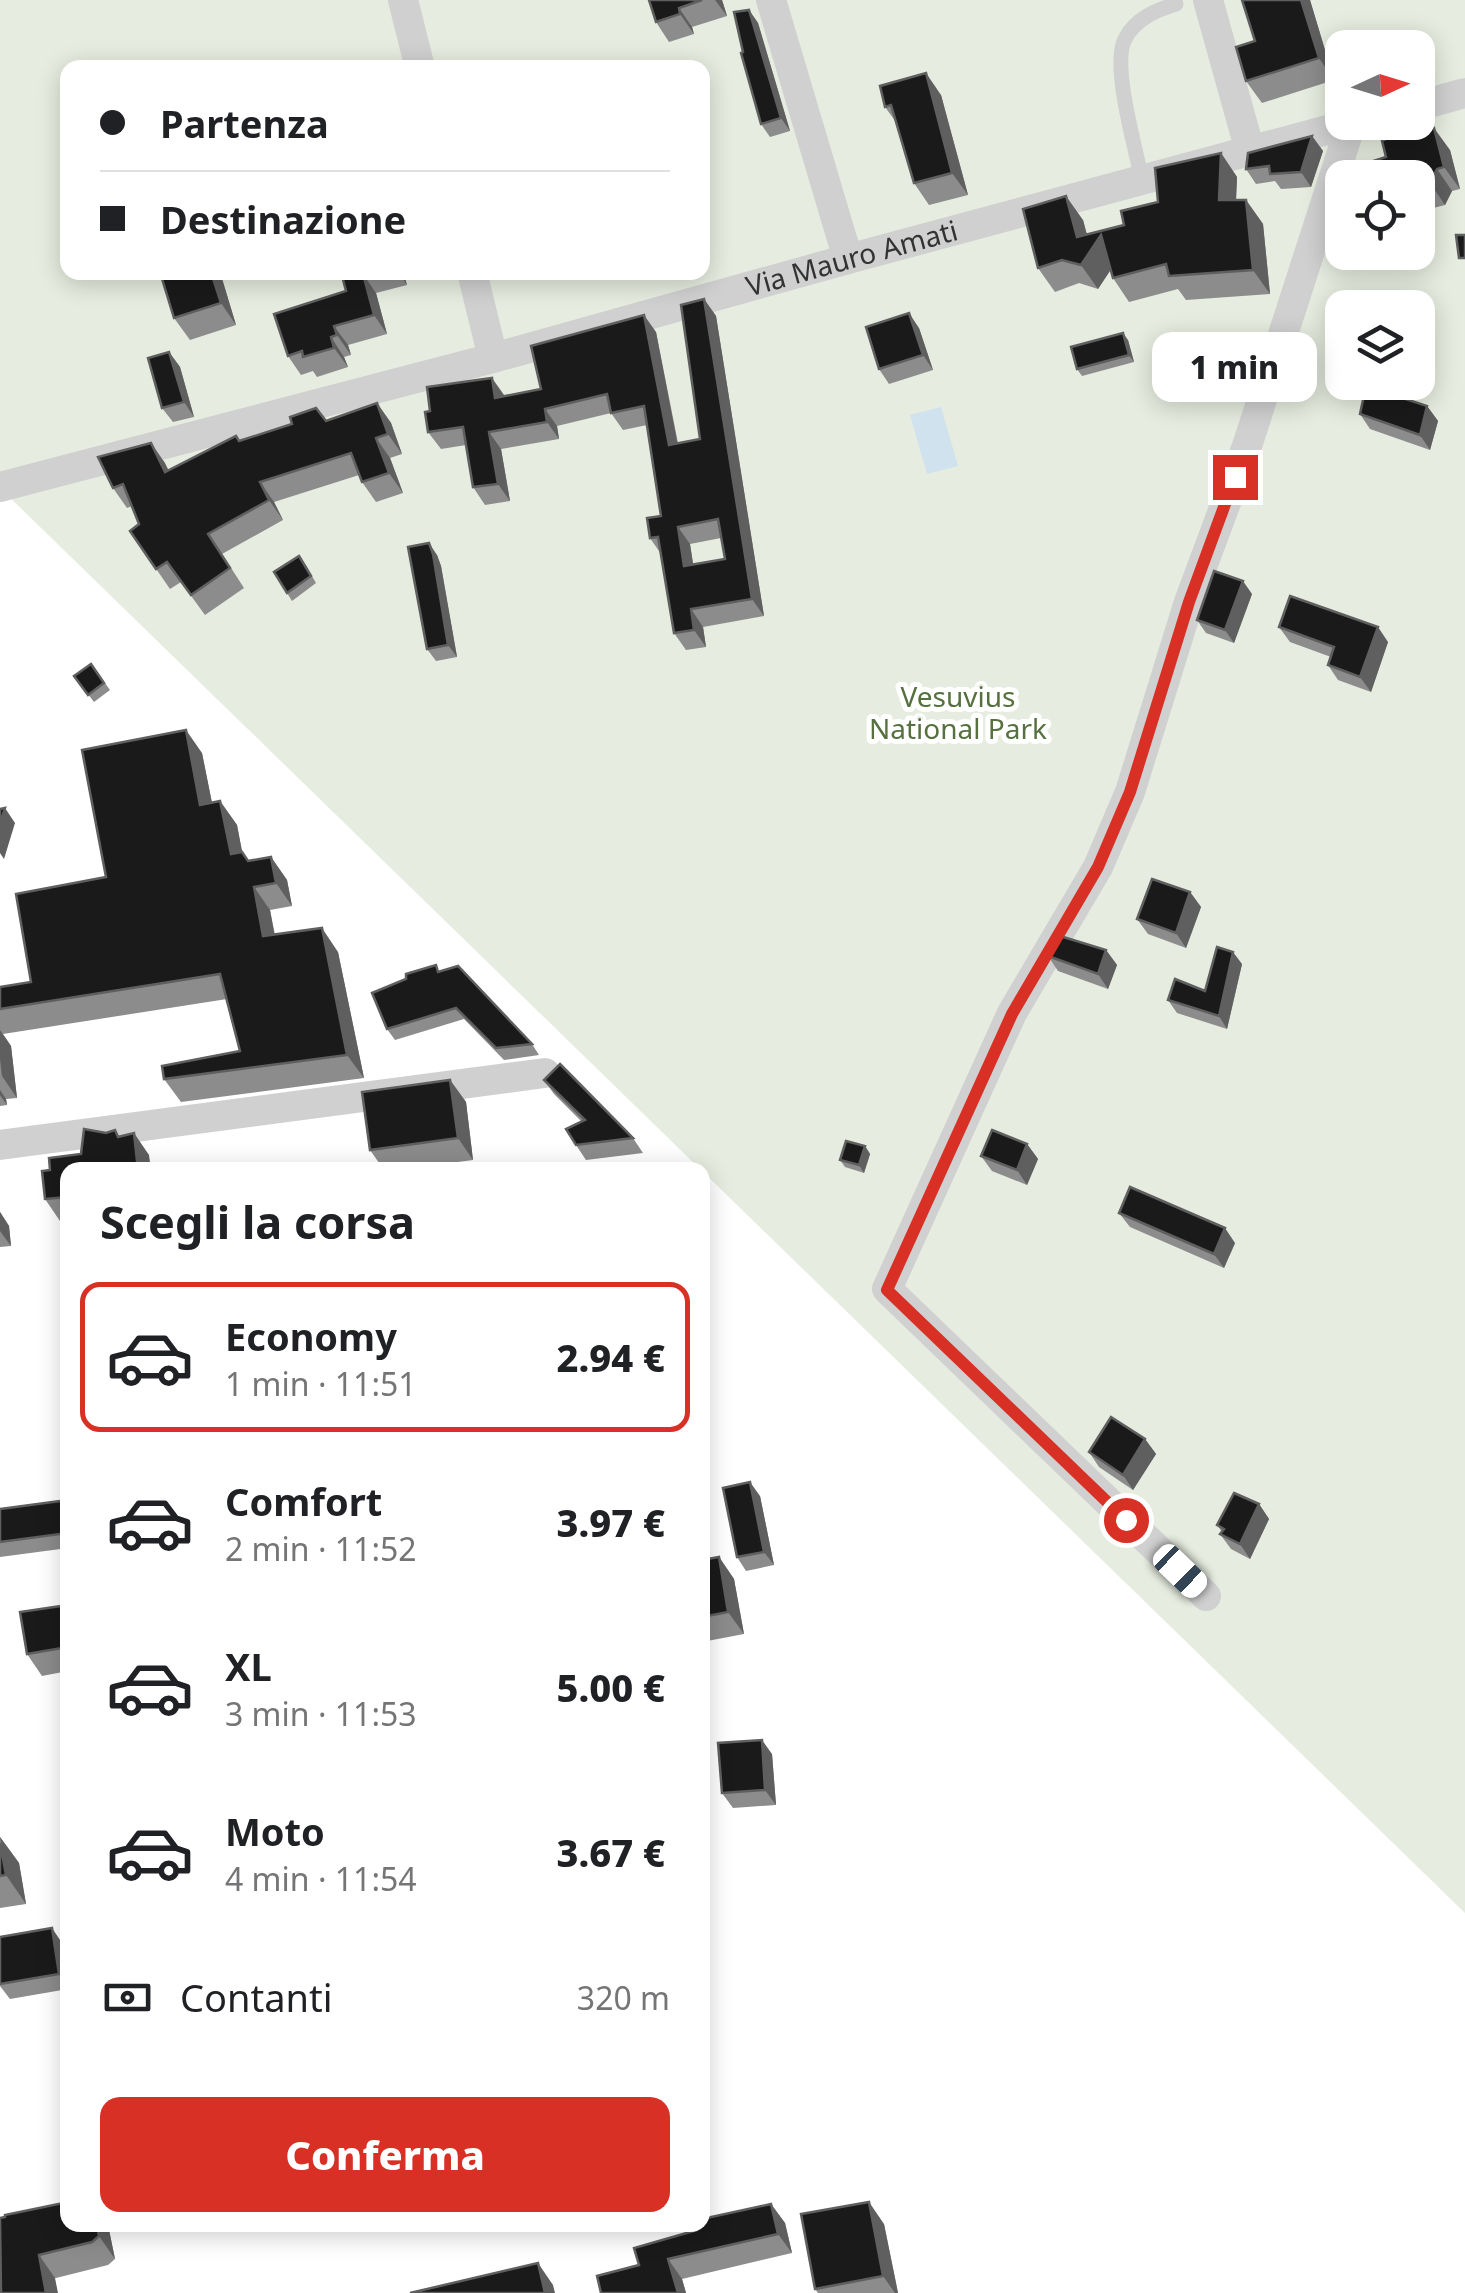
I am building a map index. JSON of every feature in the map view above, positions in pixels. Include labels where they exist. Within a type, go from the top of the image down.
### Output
[{"type":"street","points":[[403,0],[418,60]]},
{"type":"street","points":[[771,0],[848,259]]},
{"type":"street","points":[[1208,0],[1250,151]]},
{"type":"street","points":[[1435,101],[1465,93]]},
{"type":"street","name":"Via Mauro Amati","points":[[0,488],[1325,131]]},
{"type":"street","points":[[1206,1596],[887,1290],[1012,1014],[1098,867],[1130,792],[1189,602],[1247,446],[1348,140]]},
{"type":"street","points":[[474,280],[493,358]]},
{"type":"street","points":[[0,1144],[545,1074]]},
{"type":"lane","points":[[1142,180],[1120,55],[1136,24],[1155,11],[1176,4]]},
{"type":"green space","name":"Vesuvius National Park","points":[[0,0],[1465,0],[1465,1913],[710,1179],[710,1162],[693,1162],[0,488]]},
{"type":"water","points":[[941,407],[958,466],[927,474],[910,415]]},
{"type":"building","points":[[649,0],[702,0],[679,8],[680,14],[656,22]]},
{"type":"building","points":[[1242,0],[1301,0],[1319,58],[1246,81],[1236,47],[1255,41]]},
{"type":"building","points":[[749,10],[781,118],[761,124],[734,12]]},
{"type":"building","points":[[926,73],[952,173],[914,183],[891,105],[885,107],[880,86]]},
{"type":"building","points":[[1435,132],[1444,167],[1435,173],[1435,160],[1376,160],[1386,157],[1382,141],[1435,140]]},
{"type":"building","points":[[1312,136],[1301,172],[1270,174],[1269,166],[1246,169],[1248,153]]},
{"type":"building","points":[[1221,153],[1219,200],[1246,200],[1253,270],[1169,276],[1166,264],[1113,278],[1101,235],[1081,265],[1062,260],[1038,268],[1023,209],[1066,196],[1077,237],[1124,225],[1121,211],[1158,202],[1155,168]]},
{"type":"building","points":[[1456,235],[1465,235],[1465,258],[1459,258]]},
{"type":"building","points":[[162,280],[214,280],[221,303],[174,318]]},
{"type":"building","points":[[343,280],[365,280],[374,315],[334,326],[334,348],[303,357],[302,351],[288,356],[274,314],[346,291]]},
{"type":"building","points":[[704,299],[752,599],[691,609],[694,630],[674,633],[658,537],[650,538],[647,518],[661,516],[644,406],[611,413],[607,394],[545,409],[547,422],[489,432],[498,484],[473,487],[463,427],[428,432],[425,412],[430,411],[427,387],[492,378],[495,398],[541,389],[531,346],[644,315],[669,445],[700,439],[681,305]],"holes":[[[718,519],[725,559],[684,566],[678,527]]]},
{"type":"building","points":[[909,313],[923,355],[879,369],[866,327]]},
{"type":"building","points":[[1123,333],[1129,355],[1077,369],[1071,347]]},
{"type":"building","points":[[169,352],[184,402],[162,408],[148,358]]},
{"type":"building","points":[[1363,400],[1409,400],[1427,406],[1420,435],[1360,414]]},
{"type":"building","points":[[377,403],[388,434],[376,438],[389,473],[362,482],[351,453],[260,482],[269,500],[208,534],[230,568],[191,595],[167,562],[156,569],[130,531],[139,524],[123,484],[113,488],[98,457],[151,443],[165,472],[236,436],[239,441],[292,424],[290,417],[316,408],[326,421]]},
{"type":"building","points":[[429,543],[448,645],[427,649],[408,547]]},
{"type":"building","points":[[299,556],[311,576],[287,593],[274,572]]},
{"type":"building","points":[[1214,571],[1243,581],[1225,630],[1197,620]]},
{"type":"building","points":[[1290,596],[1378,627],[1360,677],[1328,665],[1334,647],[1279,627]]},
{"type":"building","points":[[91,664],[104,683],[88,695],[74,676]]},
{"type":"building","points":[[186,730],[200,805],[220,801],[231,854],[242,852],[248,861],[271,857],[276,883],[254,887],[263,936],[322,928],[347,1055],[164,1079],[162,1066],[240,1051],[220,974],[0,1009],[0,987],[31,982],[16,894],[106,877],[82,750]]},
{"type":"building","points":[[1152,879],[1190,892],[1176,933],[1137,919]]},
{"type":"building","points":[[1060,936],[1106,950],[1098,974],[1048,956]]},
{"type":"building","points":[[1217,947],[1233,952],[1219,1016],[1168,1000],[1175,979],[1205,991]]},
{"type":"building","points":[[436,965],[438,972],[458,966],[532,1044],[496,1048],[456,1008],[387,1029],[372,993],[406,979],[406,974]]},
{"type":"building","points":[[560,1064],[633,1138],[576,1145],[566,1129],[585,1120],[544,1080]]},
{"type":"building","points":[[450,1080],[458,1138],[370,1150],[362,1092]]},
{"type":"building","points":[[84,1129],[106,1133],[115,1130],[118,1137],[134,1133],[137,1162],[60,1162],[60,1198],[45,1199],[42,1171],[50,1170],[49,1158],[81,1154]]},
{"type":"building","points":[[992,1130],[1027,1144],[1017,1170],[981,1156]]},
{"type":"building","points":[[846,1141],[865,1146],[859,1165],[840,1160]]},
{"type":"building","points":[[1130,1187],[1225,1228],[1214,1254],[1119,1213]]},
{"type":"building","points":[[1111,1417],[1145,1439],[1123,1475],[1089,1452]]},
{"type":"building","points":[[750,1482],[764,1552],[737,1557],[723,1488]]},
{"type":"building","points":[[1234,1493],[1259,1504],[1240,1544],[1220,1534],[1224,1529],[1217,1525]]},
{"type":"building","points":[[60,1501],[60,1534],[0,1542],[0,1509]]},
{"type":"building","points":[[719,1557],[728,1612],[710,1615],[710,1559]]},
{"type":"building","points":[[60,1606],[60,1648],[27,1654],[20,1612]]},
{"type":"building","points":[[762,1740],[765,1790],[722,1793],[718,1743]]},
{"type":"building","points":[[0,1843],[6,1875],[0,1876]]},
{"type":"building","points":[[52,1928],[59,1974],[0,1984],[0,1937]]},
{"type":"building","points":[[869,2202],[883,2276],[815,2289],[801,2214]]},
{"type":"building","points":[[60,2204],[60,2232],[98,2232],[99,2236],[92,2242],[39,2255],[46,2293],[1,2293],[0,2218]]},
{"type":"building","points":[[771,2204],[778,2234],[668,2259],[678,2293],[601,2293],[597,2276],[639,2265],[634,2248],[690,2232],[710,2232],[710,2217]]},
{"type":"building","points":[[538,2263],[545,2293],[410,2293]]},
{"type":"route","points":[[1126,1520],[887,1290],[1012,1014],[1098,867],[1130,792],[1189,602],[1235,477]]}]
